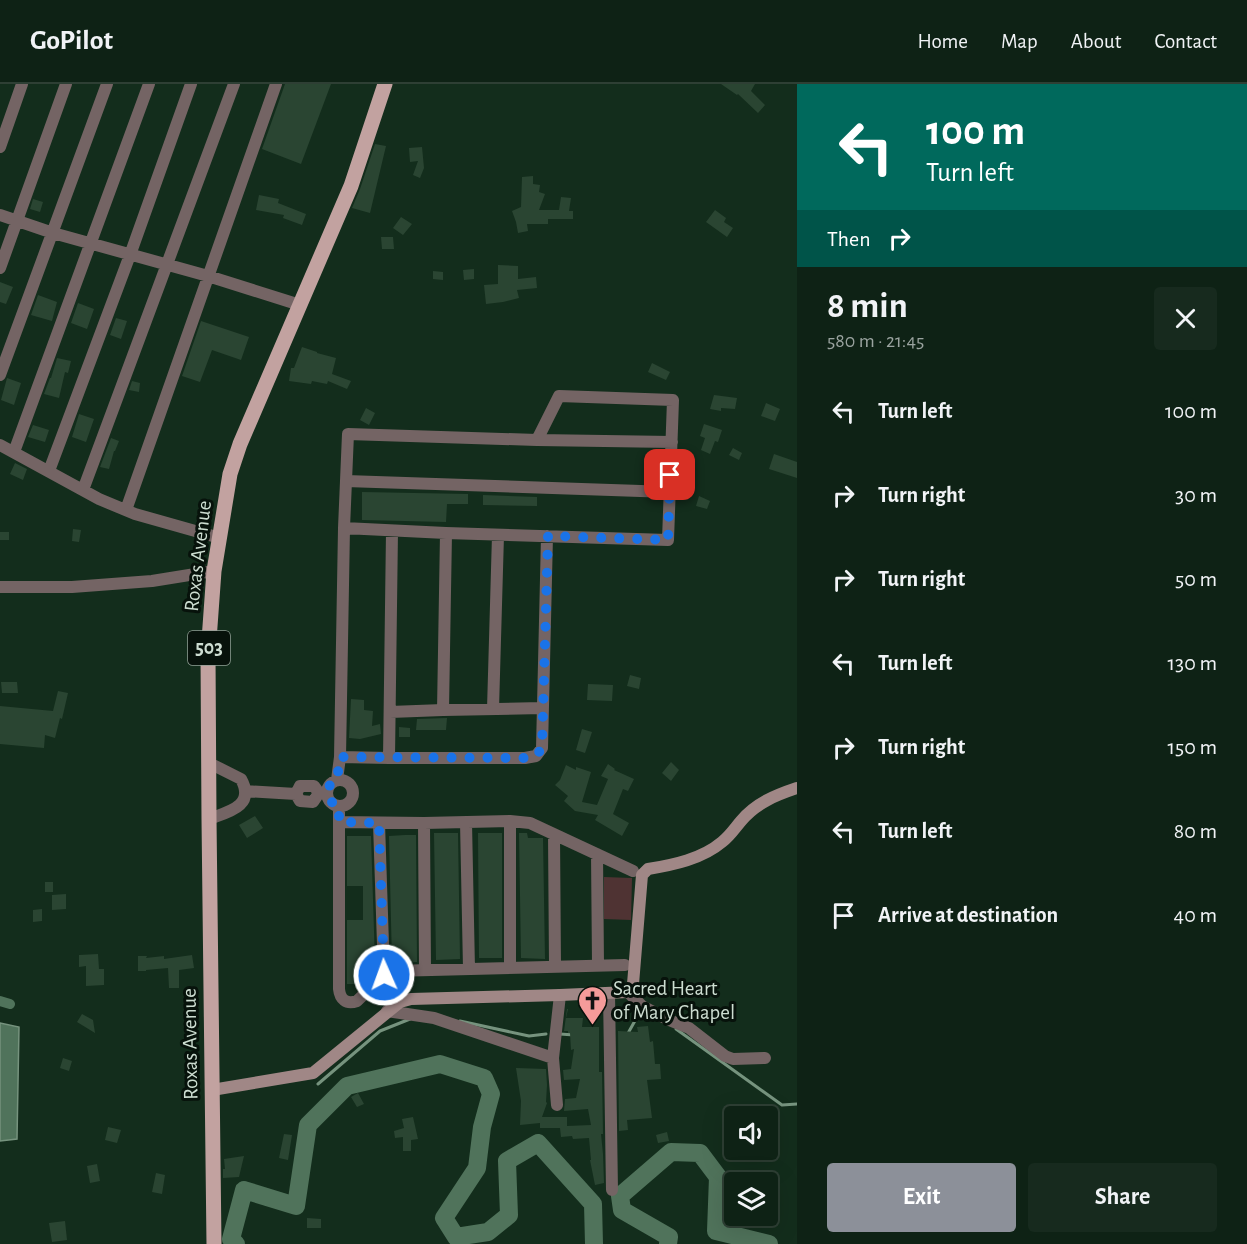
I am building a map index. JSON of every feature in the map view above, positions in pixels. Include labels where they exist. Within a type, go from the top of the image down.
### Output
[{"type":"main road","name":"Roxas Avenue","points":[[214,1244],[208,654],[214,572],[230,474],[240,444],[351,186],[385,84]]},
{"type":"street","points":[[0,147],[22,84]]},
{"type":"street","points":[[0,268],[66,84]]},
{"type":"street","points":[[0,375],[107,84]]},
{"type":"street","points":[[14,452],[148,84]]},
{"type":"street","points":[[49,471],[191,84]]},
{"type":"street","points":[[83,490],[234,84]]},
{"type":"street","points":[[126,510],[276,84]]},
{"type":"street","points":[[0,215],[53,233],[208,276],[300,305]]},
{"type":"street","points":[[344,528],[668,540],[673,400],[559,396],[537,440]]},
{"type":"street","points":[[337,780],[340,757],[348,434],[672,442]]},
{"type":"street","points":[[0,445],[99,499],[135,514],[220,538]]},
{"type":"street","points":[[346,481],[669,492]]},
{"type":"street","points":[[389,758],[392,531]]},
{"type":"street","points":[[443,710],[446,533]]},
{"type":"street","points":[[493,709],[498,535]]},
{"type":"street","points":[[340,757],[525,758],[536,756],[542,748],[548,536]]},
{"type":"street","points":[[0,587],[72,587],[152,581],[214,572]]},
{"type":"street","points":[[390,712],[543,708]]},
{"type":"street","points":[[209,764],[241,779],[245,791],[241,804],[233,810],[209,819]]},
{"type":"street","points":[[245,791],[296,794],[300,801],[313,802],[330,785],[342,779],[350,783],[354,792],[348,804],[339,806],[331,802],[323,793]]},
{"type":"street","points":[[628,992],[633,984],[642,875],[648,869],[667,866],[709,851],[724,841],[755,807],[797,788]]},
{"type":"street","points":[[339,806],[339,995],[347,1002],[357,1001],[384,975],[392,971],[625,965]]},
{"type":"street","points":[[339,822],[530,823],[633,871]]},
{"type":"street","points":[[466,822],[469,969]]},
{"type":"street","points":[[510,822],[510,967]]},
{"type":"street","points":[[379,823],[384,975]]},
{"type":"street","points":[[424,823],[425,970]]},
{"type":"street","points":[[554,834],[555,966]]},
{"type":"street","points":[[597,854],[598,965]]},
{"type":"street","points":[[212,1090],[313,1073],[387,1011],[400,1002],[411,999],[628,992],[642,1006],[689,1028],[725,1056],[733,1059],[765,1058]]},
{"type":"street","points":[[609,993],[612,1190]]},
{"type":"street","points":[[557,1105],[554,1058],[560,995]]},
{"type":"street","points":[[387,1011],[434,1018],[554,1058]]},
{"type":"shaded area","points":[[604,877],[632,878],[631,920],[604,919]]},
{"type":"shaded area","points":[[0,1023],[19,1027],[17,1139],[0,1141]]},
{"type":"building","points":[[285,84],[331,84],[301,164],[262,149]]},
{"type":"building","points":[[721,84],[755,84],[751,91],[765,105],[758,113],[738,94]]},
{"type":"building","points":[[375,144],[386,146],[370,213],[352,208]]},
{"type":"building","points":[[422,147],[424,168],[420,178],[413,175],[418,161],[410,162],[409,148]]},
{"type":"building","points":[[533,176],[533,184],[540,185],[539,192],[545,194],[539,210],[559,210],[561,197],[571,198],[569,211],[573,211],[573,219],[548,219],[548,224],[527,224],[528,231],[518,233],[512,211],[521,207],[522,177]]},
{"type":"building","points":[[259,195],[279,199],[278,203],[306,214],[302,225],[283,218],[284,215],[256,210]]},
{"type":"building","points":[[33,199],[43,202],[40,212],[30,209]]},
{"type":"building","points":[[715,210],[726,218],[724,222],[733,228],[727,237],[706,222]]},
{"type":"building","points":[[401,217],[412,224],[403,235],[393,228]]},
{"type":"building","points":[[381,237],[393,237],[394,249],[382,249]]},
{"type":"building","points":[[498,265],[518,266],[518,279],[536,277],[537,288],[517,290],[519,298],[486,304],[484,285],[498,284]]},
{"type":"building","points":[[474,269],[474,279],[464,280],[463,270]]},
{"type":"building","points":[[433,271],[443,272],[443,280],[433,279]]},
{"type":"building","points":[[0,282],[13,287],[6,304],[0,302]]},
{"type":"building","points":[[38,295],[57,302],[52,321],[31,315]]},
{"type":"building","points":[[78,303],[94,309],[87,329],[71,323]]},
{"type":"building","points":[[116,318],[127,321],[121,339],[110,335]]},
{"type":"building","points":[[201,321],[249,337],[241,360],[212,350],[200,382],[182,376]]},
{"type":"building","points":[[302,347],[336,358],[332,374],[351,381],[347,389],[328,381],[327,384],[312,381],[311,384],[289,381],[291,368],[294,368]]},
{"type":"building","points":[[57,358],[71,361],[68,373],[65,372],[59,398],[44,394]]},
{"type":"building","points":[[652,363],[670,372],[666,380],[648,372]]},
{"type":"building","points":[[7,378],[21,383],[14,405],[1,400]]},
{"type":"building","points":[[132,381],[140,383],[139,392],[129,390]]},
{"type":"building","points":[[714,395],[737,398],[735,409],[721,408],[721,411],[710,409]]},
{"type":"building","points":[[766,403],[780,409],[775,421],[761,416]]},
{"type":"building","points":[[366,408],[375,413],[369,425],[360,420]]},
{"type":"building","points":[[79,414],[94,419],[86,442],[72,437]]},
{"type":"building","points":[[704,424],[722,430],[710,454],[701,450],[705,438],[700,436]]},
{"type":"building","points":[[33,425],[49,430],[45,442],[28,437]]},
{"type":"building","points":[[111,438],[119,441],[109,469],[100,467]]},
{"type":"building","points":[[733,448],[742,453],[739,460],[729,455]]},
{"type":"building","points":[[774,454],[797,462],[797,478],[769,469]]},
{"type":"building","points":[[15,463],[27,469],[23,480],[10,474]]},
{"type":"building","points":[[362,492],[468,494],[468,504],[447,504],[446,522],[362,520]]},
{"type":"building","points":[[483,495],[537,497],[537,506],[483,505]]},
{"type":"building","points":[[699,496],[710,501],[707,509],[696,506]]},
{"type":"building","points":[[73,529],[81,530],[79,542],[72,541]]},
{"type":"building","points":[[0,532],[9,532],[9,540],[0,540]]},
{"type":"building","points":[[630,675],[641,678],[639,689],[627,686]]},
{"type":"building","points":[[1,682],[17,682],[18,693],[2,693]]},
{"type":"building","points":[[588,684],[613,685],[612,701],[587,700]]},
{"type":"building","points":[[58,691],[68,693],[55,738],[45,735],[44,748],[0,744],[0,706],[53,711]]},
{"type":"building","points":[[351,699],[364,700],[364,710],[373,711],[372,726],[380,724],[381,734],[360,739],[349,738]]},
{"type":"building","points":[[447,718],[446,730],[416,730],[417,719]]},
{"type":"building","points":[[399,727],[410,728],[410,737],[399,737]]},
{"type":"building","points":[[582,729],[592,732],[585,753],[576,750]]},
{"type":"building","points":[[671,762],[679,770],[671,781],[662,773]]},
{"type":"building","points":[[608,764],[614,770],[634,779],[628,791],[623,789],[613,814],[629,823],[622,836],[595,820],[598,815],[575,811],[564,801],[568,796],[555,785],[560,780],[566,765],[576,770],[576,767],[591,772],[582,802],[597,805],[608,779],[601,776]]},
{"type":"building","points":[[255,816],[263,828],[247,838],[239,825]]},
{"type":"building","points":[[434,833],[458,833],[460,959],[436,960]]},
{"type":"building","points":[[478,833],[502,833],[502,958],[479,958]]},
{"type":"building","points":[[519,833],[527,833],[528,838],[543,838],[545,959],[521,958]]},
{"type":"building","points":[[416,835],[417,962],[392,963],[389,836]]},
{"type":"building","points":[[347,836],[371,836],[375,963],[359,963],[359,984],[347,984],[347,920],[363,920],[363,886],[347,886]]},
{"type":"building","points":[[45,882],[53,882],[53,892],[45,892]]},
{"type":"building","points":[[66,894],[66,909],[52,910],[52,895]]},
{"type":"building","points":[[42,909],[42,921],[33,922],[33,910]]},
{"type":"building","points":[[98,954],[99,969],[104,969],[104,985],[86,986],[86,966],[79,967],[79,955]]},
{"type":"building","points":[[192,955],[194,968],[179,970],[179,988],[169,988],[168,968],[138,971],[138,956],[147,956],[146,958],[164,956],[164,959]]},
{"type":"building","points":[[567,1009],[566,1018],[583,1018],[582,1027],[599,1027],[604,1183],[595,1185],[589,1138],[561,1137],[560,1128],[540,1128],[540,1123],[520,1125],[521,1101],[516,1068],[546,1069],[547,1103],[542,1117],[567,1117],[567,1126],[591,1125],[588,1109],[564,1111],[565,1099],[576,1098],[580,1079],[564,1080],[563,1070],[571,1069],[574,1049],[571,1050],[570,1033],[564,1031]]},
{"type":"building","points":[[82,1014],[93,1020],[95,1033],[77,1022]]},
{"type":"building","points":[[648,1026],[650,1042],[653,1041],[655,1064],[660,1064],[661,1079],[647,1080],[652,1118],[627,1120],[628,1130],[619,1131],[618,1031],[638,1032],[637,1027]]},
{"type":"building","points":[[63,1058],[72,1061],[69,1071],[60,1068]]},
{"type":"building","points":[[358,1093],[364,1104],[357,1107],[351,1097]]},
{"type":"building","points":[[413,1117],[418,1139],[411,1140],[411,1151],[403,1151],[403,1137],[395,1138],[394,1131],[404,1128],[402,1119]]},
{"type":"building","points":[[108,1127],[121,1130],[117,1143],[105,1140]]},
{"type":"building","points":[[667,1132],[669,1141],[658,1143],[656,1135]]},
{"type":"building","points":[[284,1134],[292,1135],[288,1160],[279,1158]]},
{"type":"building","points":[[244,1156],[239,1177],[223,1178],[224,1159]]},
{"type":"building","points":[[97,1164],[100,1181],[90,1183],[87,1166]]},
{"type":"building","points":[[156,1173],[165,1175],[162,1194],[152,1192]]},
{"type":"building","points":[[307,1218],[321,1219],[321,1228],[307,1228]]},
{"type":"building","points":[[65,1221],[67,1240],[52,1242],[49,1223]]},
{"type":"waterway","points":[[0,1001],[10,1004]]},
{"type":"waterway","points":[[627,1035],[641,1010]]},
{"type":"waterway","points":[[318,1084],[380,1031],[410,1019]]},
{"type":"waterway","points":[[460,1021],[529,1036],[546,1034]]},
{"type":"waterway","points":[[676,1029],[782,1105],[797,1104]]},
{"type":"waterway","points":[[560,1034],[574,1035]]},
{"type":"waterway","points":[[236,1244],[231,1239],[244,1190],[296,1206],[308,1125],[347,1086],[440,1064],[484,1078],[491,1094],[482,1127],[477,1168],[444,1218],[456,1237],[488,1232],[509,1215],[507,1161],[538,1143],[593,1204],[594,1244]]},
{"type":"waterway","points":[[668,1244],[669,1237],[622,1210],[620,1196],[671,1152],[700,1153],[718,1177],[716,1231],[769,1244]]},
{"type":"place","name":"Sacred Heart of Mary Chapel","points":[[592,1026]]},
{"type":"route","points":[[384,975],[379,823],[339,822],[339,806],[331,802],[327,794],[330,785],[337,780],[340,757],[525,758],[536,756],[542,748],[548,536],[668,540],[670,475]]}]
